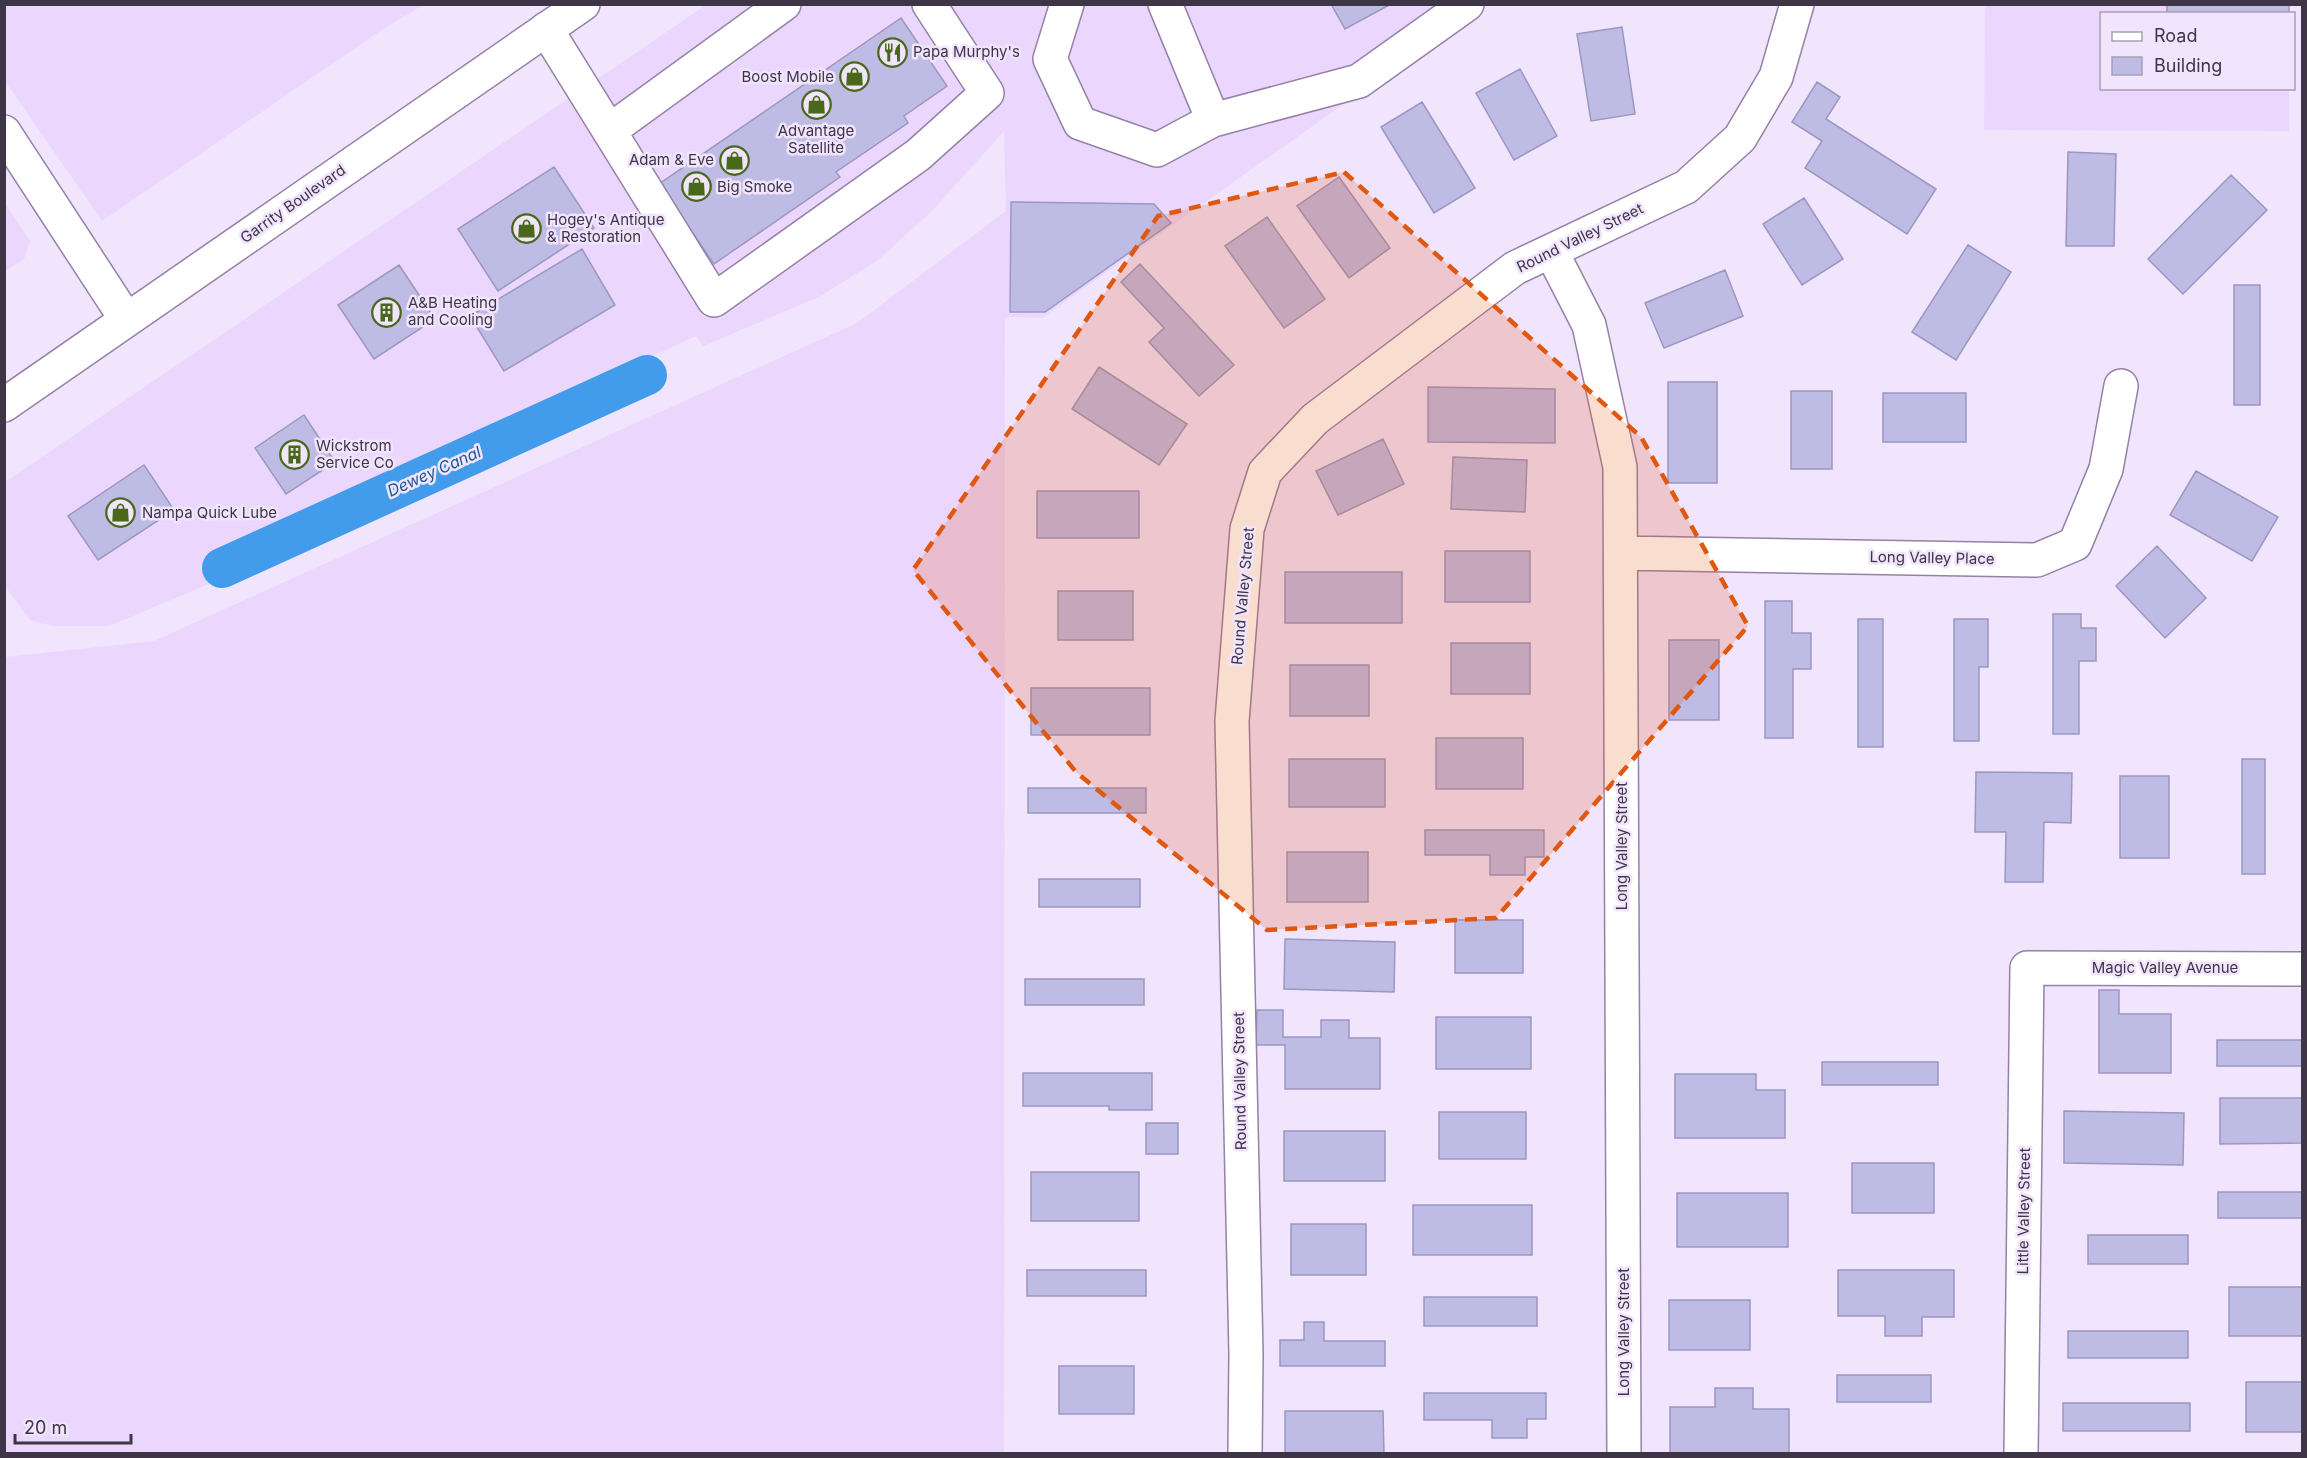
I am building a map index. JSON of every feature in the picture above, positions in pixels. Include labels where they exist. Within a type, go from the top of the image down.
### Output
[{"type":"street","name":"Garrity Boulevard","points":[[4,405],[583,4]]},
{"type":"street","points":[[609,130],[784,4]]},
{"type":"street","points":[[546,29],[714,300],[918,155],[987,93],[929,4]]},
{"type":"street","points":[[1066,4],[1050,59],[1080,123],[1157,150],[1213,120],[1359,81],[1467,4]]},
{"type":"street","points":[[1165,4],[1213,120]]},
{"type":"street","name":"Round Valley Street","points":[[1245,1454],[1246,1354],[1232,721],[1246,530],[1265,472],[1315,419],[1515,268],[1686,187],[1740,138],[1776,77],[1797,4]]},
{"type":"street","points":[[4,132],[126,319]]},
{"type":"street","name":"Long Valley Street","points":[[1551,251],[1589,325],[1620,467],[1624,1454]]},
{"type":"street","name":"Long Valley Place","points":[[1621,553],[2037,560],[2075,544],[2106,469],[2121,386]]},
{"type":"street","name":"Magic Valley Avenue","points":[[2027,968],[2302,969]]},
{"type":"street","name":"Little Valley Street","points":[[2021,1454],[2027,968]]},
{"type":"highlighted area","points":[[1344,172],[1641,437],[1748,626],[1496,918],[1267,930],[1076,772],[913,570],[1158,216]]},
{"type":"shaded area","points":[[4,5],[423,5],[383,29],[102,221],[5,81]]},
{"type":"shaded area","points":[[706,5],[1483,5],[1042,318],[1005,317],[1004,1453],[4,1453],[5,657],[154,641],[857,323],[1006,211],[1004,131],[933,210],[878,260],[819,297],[703,346],[696,336],[377,482],[214,560],[221,579],[109,626],[53,626],[30,620],[5,586],[5,482]]},
{"type":"shaded area","points":[[1985,5],[2289,5],[2289,12],[2100,12],[2100,90],[2289,90],[2289,131],[1984,130]]},
{"type":"shaded area","points":[[5,203],[30,241],[24,259],[5,272]]},
{"type":"building","points":[[1331,4],[1391,4],[1345,29]]},
{"type":"building","points":[[2167,4],[2289,4],[2289,12],[2167,12]]},
{"type":"building","points":[[901,18],[947,86],[904,116],[908,123],[836,172],[840,177],[714,264],[659,184]]},
{"type":"building","points":[[1622,27],[1635,114],[1591,121],[1577,34]]},
{"type":"building","points":[[1520,69],[1557,136],[1514,160],[1476,93]]},
{"type":"building","points":[[1817,82],[1840,97],[1826,119],[1936,189],[1907,234],[1805,168],[1822,141],[1792,122]]},
{"type":"building","points":[[1422,102],[1475,188],[1434,213],[1381,127]]},
{"type":"building","points":[[2068,152],[2116,154],[2114,246],[2066,246]]},
{"type":"building","name":"Hogey's Antique & Restoration","points":[[554,167],[594,228],[498,291],[458,229]]},
{"type":"building","points":[[2231,175],[2267,210],[2183,294],[2148,259]]},
{"type":"building","points":[[1339,177],[1390,248],[1349,278],[1297,206]]},
{"type":"building","points":[[1804,198],[1843,259],[1802,285],[1763,224]]},
{"type":"building","points":[[1011,202],[1154,204],[1171,223],[1045,312],[1010,312]]},
{"type":"building","points":[[1267,217],[1325,299],[1284,328],[1225,246]]},
{"type":"building","points":[[1968,245],[2011,272],[1956,360],[1912,332]]},
{"type":"building","points":[[582,249],[615,305],[504,371],[470,316]]},
{"type":"building","points":[[1140,264],[1234,365],[1199,396],[1149,342],[1164,328],[1121,282]]},
{"type":"building","name":"A&B Heating and Cooling","points":[[399,265],[435,319],[374,359],[338,305]]},
{"type":"building","points":[[1725,270],[1743,316],[1664,348],[1645,303]]},
{"type":"building","points":[[2234,285],[2260,285],[2260,405],[2234,405]]},
{"type":"building","points":[[1099,367],[1187,424],[1159,465],[1072,409]]},
{"type":"building","points":[[1668,382],[1717,382],[1717,483],[1668,483]]},
{"type":"building","points":[[1428,387],[1555,389],[1555,443],[1428,442]]},
{"type":"building","points":[[1791,391],[1832,391],[1832,469],[1791,469]]},
{"type":"building","points":[[1883,393],[1966,393],[1966,442],[1883,442]]},
{"type":"building","name":"Wickstrom Service Co","points":[[304,415],[335,462],[286,494],[255,448]]},
{"type":"building","points":[[1383,439],[1404,484],[1338,515],[1316,471]]},
{"type":"building","points":[[1453,457],[1527,460],[1525,512],[1451,509]]},
{"type":"building","name":"Nampa Quick Lube","points":[[144,465],[174,510],[98,560],[68,516]]},
{"type":"building","points":[[2196,471],[2278,517],[2252,561],[2170,515]]},
{"type":"building","points":[[1037,491],[1139,491],[1139,538],[1037,538]]},
{"type":"building","points":[[2157,546],[2206,598],[2165,638],[2116,586]]},
{"type":"building","points":[[1445,551],[1530,551],[1530,602],[1445,602]]},
{"type":"building","points":[[1285,572],[1402,572],[1402,623],[1285,623]]},
{"type":"building","points":[[1058,591],[1133,591],[1133,640],[1058,640]]},
{"type":"building","points":[[1765,601],[1792,601],[1792,633],[1811,633],[1811,669],[1793,669],[1793,738],[1765,738]]},
{"type":"building","points":[[2053,614],[2081,614],[2081,628],[2096,628],[2096,661],[2079,661],[2079,734],[2053,734]]},
{"type":"building","points":[[1858,619],[1883,619],[1883,747],[1858,747]]},
{"type":"building","points":[[1954,619],[1988,619],[1988,667],[1979,667],[1979,741],[1954,741]]},
{"type":"building","points":[[1669,640],[1719,640],[1719,720],[1669,720]]},
{"type":"building","points":[[1451,643],[1530,643],[1530,694],[1451,694]]},
{"type":"building","points":[[1290,665],[1369,665],[1369,716],[1290,716]]},
{"type":"building","points":[[1031,688],[1150,688],[1150,735],[1031,735]]},
{"type":"building","points":[[1436,738],[1523,738],[1523,789],[1436,789]]},
{"type":"building","points":[[1289,759],[1385,759],[1385,807],[1289,807]]},
{"type":"building","points":[[2242,759],[2265,759],[2265,874],[2242,874]]},
{"type":"building","points":[[1976,772],[2072,773],[2071,823],[2044,822],[2043,882],[2005,882],[2006,832],[1975,832]]},
{"type":"building","points":[[2120,776],[2169,776],[2169,858],[2120,858]]},
{"type":"building","points":[[1028,788],[1146,788],[1146,813],[1028,813]]},
{"type":"building","points":[[1425,830],[1544,830],[1544,857],[1525,857],[1525,875],[1490,875],[1490,855],[1425,855]]},
{"type":"building","points":[[1287,852],[1368,852],[1368,902],[1287,902]]},
{"type":"building","points":[[1039,879],[1140,879],[1140,907],[1039,907]]},
{"type":"building","points":[[1455,920],[1523,920],[1523,973],[1455,973]]},
{"type":"building","points":[[1285,939],[1395,942],[1394,992],[1284,989]]},
{"type":"building","points":[[1025,979],[1144,979],[1144,1005],[1025,1005]]},
{"type":"building","points":[[2099,990],[2119,990],[2119,1014],[2171,1014],[2171,1073],[2099,1073]]},
{"type":"building","points":[[1257,1010],[1283,1010],[1283,1037],[1321,1037],[1321,1020],[1349,1020],[1349,1038],[1380,1038],[1380,1089],[1285,1089],[1285,1045],[1256,1045]]},
{"type":"building","points":[[1436,1017],[1531,1017],[1531,1069],[1436,1069]]},
{"type":"building","points":[[2217,1040],[2302,1040],[2302,1066],[2217,1066]]},
{"type":"building","points":[[1822,1062],[1938,1062],[1938,1085],[1822,1085]]},
{"type":"building","points":[[1023,1073],[1152,1073],[1152,1110],[1109,1110],[1109,1106],[1023,1106]]},
{"type":"building","points":[[1675,1074],[1756,1074],[1756,1090],[1785,1090],[1785,1138],[1675,1138]]},
{"type":"building","points":[[2220,1098],[2302,1098],[2302,1143],[2220,1144]]},
{"type":"building","points":[[2064,1111],[2184,1113],[2183,1165],[2064,1163]]},
{"type":"building","points":[[1439,1112],[1526,1112],[1526,1159],[1439,1159]]},
{"type":"building","points":[[1146,1123],[1178,1123],[1178,1154],[1146,1154]]},
{"type":"building","points":[[1284,1131],[1385,1131],[1385,1181],[1284,1181]]},
{"type":"building","points":[[1852,1163],[1934,1163],[1934,1213],[1852,1213]]},
{"type":"building","points":[[1031,1172],[1139,1172],[1139,1221],[1031,1221]]},
{"type":"building","points":[[2218,1192],[2302,1192],[2302,1218],[2218,1218]]},
{"type":"building","points":[[1677,1193],[1788,1193],[1788,1247],[1677,1247]]},
{"type":"building","points":[[1413,1205],[1532,1205],[1532,1255],[1413,1255]]},
{"type":"building","points":[[1291,1224],[1366,1224],[1366,1275],[1291,1275]]},
{"type":"building","points":[[2088,1235],[2188,1235],[2188,1264],[2088,1264]]},
{"type":"building","points":[[1027,1270],[1146,1270],[1146,1296],[1027,1296]]},
{"type":"building","points":[[1838,1270],[1954,1270],[1954,1317],[1922,1317],[1922,1336],[1885,1336],[1885,1316],[1838,1316]]},
{"type":"building","points":[[2229,1287],[2302,1287],[2302,1336],[2229,1336]]},
{"type":"building","points":[[1424,1297],[1537,1297],[1537,1326],[1424,1326]]},
{"type":"building","points":[[1669,1300],[1750,1300],[1750,1350],[1669,1350]]},
{"type":"building","points":[[1304,1322],[1324,1322],[1324,1341],[1385,1341],[1385,1366],[1280,1366],[1280,1340],[1304,1340]]},
{"type":"building","points":[[2068,1331],[2188,1331],[2188,1358],[2068,1358]]},
{"type":"building","points":[[1059,1366],[1134,1366],[1134,1414],[1059,1414]]},
{"type":"building","points":[[1837,1375],[1931,1375],[1931,1402],[1837,1402]]},
{"type":"building","points":[[2246,1382],[2302,1382],[2302,1432],[2246,1432]]},
{"type":"building","points":[[1715,1388],[1753,1388],[1753,1409],[1789,1409],[1789,1454],[1670,1454],[1670,1407],[1715,1407]]},
{"type":"building","points":[[1424,1393],[1546,1393],[1546,1419],[1527,1419],[1527,1438],[1492,1438],[1492,1420],[1424,1420]]},
{"type":"building","points":[[2063,1403],[2190,1403],[2190,1431],[2063,1431]]},
{"type":"building","points":[[1285,1411],[1383,1411],[1384,1454],[1285,1454]]},
{"type":"waterway","name":"Dewey Canal","points":[[222,568],[647,375]]},
{"type":"place","name":"Papa Murphy's","points":[[892,52]]},
{"type":"place","name":"Boost Mobile","points":[[855,77]]},
{"type":"place","name":"Advantage Satellite","points":[[816,104]]},
{"type":"place","name":"Adam & Eve","points":[[735,160]]},
{"type":"place","name":"Big Smoke","points":[[696,187]]},
{"type":"place","name":"Hogey's Antique & Restoration","points":[[526,229]]},
{"type":"place","name":"A&B Heating and Cooling","points":[[387,312]]},
{"type":"place","name":"Wickstrom Service Co","points":[[295,455]]},
{"type":"place","name":"Nampa Quick Lube","points":[[121,513]]}]
